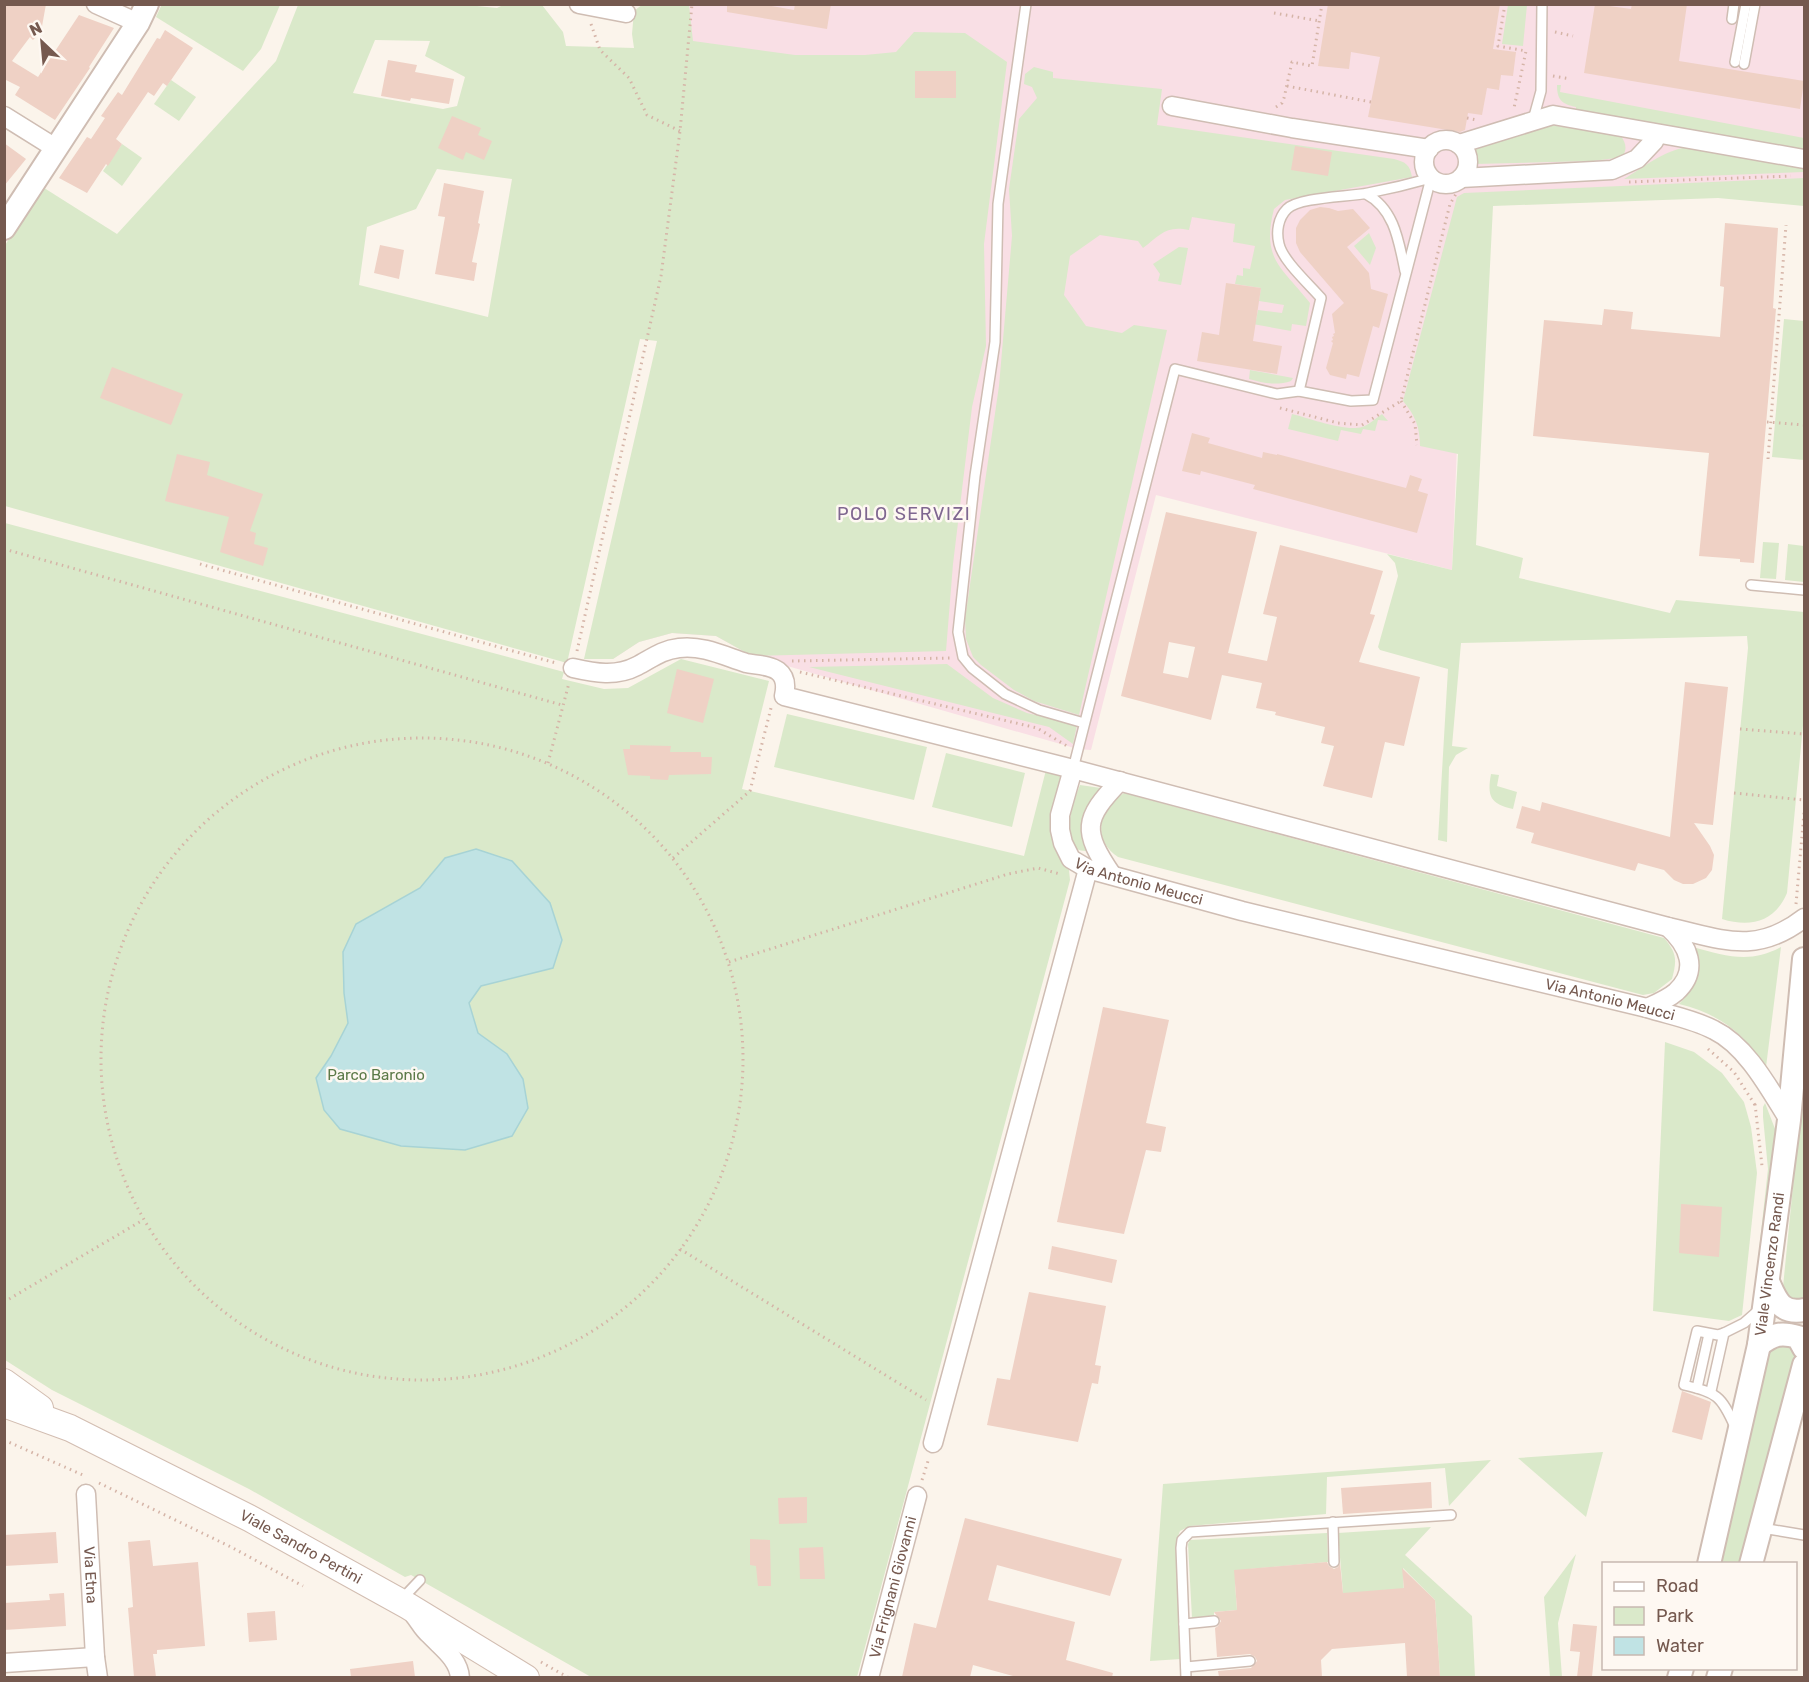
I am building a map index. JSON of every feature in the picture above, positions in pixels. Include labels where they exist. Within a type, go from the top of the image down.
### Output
[{"type":"main road","name":"Viale Sandro Pertini","points":[[4,1382],[70,1428]]},
{"type":"main road","name":"Viale Sandro Pertini","points":[[4,1404],[70,1428],[251,1519],[403,1604],[526,1677]]},
{"type":"street","points":[[4,228],[142,14],[96,4]]},
{"type":"street","points":[[581,5],[626,13]]},
{"type":"street","points":[[1172,106],[1292,128],[1429,149]]},
{"type":"street","points":[[1459,144],[1553,115],[1804,159]]},
{"type":"street","points":[[4,116],[57,149]]},
{"type":"street","points":[[1462,184],[1468,167],[1467,154],[1459,144],[1446,140],[1440,141],[1426,154],[1425,167],[1431,178],[1443,184],[1462,184],[1612,170],[1637,159],[1657,135]]},
{"type":"street","points":[[573,668],[599,674],[619,672],[636,666],[652,656],[678,648],[702,648],[746,663],[776,670],[786,686],[784,696],[1120,781],[1668,927],[1743,943],[1770,938],[1799,922]]},
{"type":"street","name":"Via Antonio Meucci","points":[[1072,769],[1060,815],[1060,830],[1063,843],[1071,859],[1088,868],[1242,910],[1647,1008],[1694,1022],[1716,1030],[1751,1062],[1789,1120]]},
{"type":"street","points":[[1112,875],[1093,842],[1090,829],[1093,814],[1102,800],[1120,781]]},
{"type":"street","points":[[933,1443],[1088,868]]},
{"type":"street","points":[[1647,1008],[1676,992],[1684,982],[1689,970],[1689,956],[1684,944],[1668,927]]},
{"type":"street","name":"Viale Vincenzo Randi","points":[[1709,1562],[1759,1345],[1789,1120],[1804,960]]},
{"type":"street","points":[[1767,1293],[1778,1304],[1791,1311],[1804,1310]]},
{"type":"street","points":[[1759,1345],[1771,1336],[1785,1333],[1798,1337],[1804,1348]]},
{"type":"street","points":[[1751,1562],[1804,1365]]},
{"type":"street","name":"Via Etna","points":[[86,1494],[94,1657],[98,1677]]},
{"type":"street","name":"Via Frignani Giovanni","points":[[869,1677],[917,1496]]},
{"type":"street","points":[[403,1604],[427,1633],[449,1654],[459,1670],[460,1677]]},
{"type":"street","points":[[4,1663],[94,1657]]},
{"type":"lane","points":[[1026,4],[998,204],[995,342],[975,476],[958,632],[963,657],[972,668],[1005,693],[1039,710],[1084,723]]},
{"type":"lane","points":[[1533,120],[1541,90],[1542,4]]},
{"type":"lane","points":[[1732,19],[1734,4]]},
{"type":"lane","points":[[1746,4],[1740,63],[1755,4]]},
{"type":"lane","points":[[1072,769],[1175,369],[1277,394],[1299,391],[1352,401],[1373,400],[1431,178],[1366,194],[1299,202],[1288,208],[1280,218],[1277,231],[1279,245],[1286,258],[1321,298],[1299,391]]},
{"type":"lane","points":[[1366,194],[1377,200],[1391,221],[1406,275]]},
{"type":"lane","points":[[1751,585],[1804,590]]},
{"type":"lane","points":[[1739,1434],[1726,1408],[1711,1391],[1684,1385],[1697,1331],[1718,1335],[1750,1319],[1767,1293]]},
{"type":"lane","points":[[1711,1391],[1724,1333]]},
{"type":"lane","points":[[1186,1677],[1182,1540],[1190,1532],[1450,1515]]},
{"type":"lane","points":[[1333,1522],[1334,1562]]},
{"type":"lane","points":[[1762,1528],[1804,1535]]},
{"type":"lane","points":[[403,1604],[420,1580]]},
{"type":"lane","points":[[1184,1624],[1214,1621]]},
{"type":"lane","points":[[1186,1667],[1250,1661]]},
{"type":"path","points":[[548,763],[573,668],[661,276],[680,131],[693,4]]},
{"type":"path","points":[[1274,108],[1282,103],[1292,62],[1312,66],[1322,4]]},
{"type":"path","points":[[1504,112],[1515,108],[1526,51],[1498,46],[1505,4]]},
{"type":"path","points":[[581,5],[600,50],[629,78],[647,115],[680,131]]},
{"type":"path","points":[[1274,13],[1320,21]]},
{"type":"path","points":[[1553,32],[1573,36]]},
{"type":"path","points":[[1552,76],[1570,79]]},
{"type":"path","points":[[1287,86],[1371,102]]},
{"type":"path","points":[[1467,118],[1482,120]]},
{"type":"path","points":[[1625,183],[1792,176]]},
{"type":"path","points":[[1417,445],[1415,424],[1401,401],[1450,204],[1462,184]]},
{"type":"path","points":[[1442,201],[1450,204]]},
{"type":"path","points":[[1768,459],[1769,422],[1786,225]]},
{"type":"path","points":[[1389,408],[1401,401]]},
{"type":"path","points":[[1769,422],[1804,425]]},
{"type":"path","points":[[4,549],[562,705]]},
{"type":"path","points":[[200,564],[573,668]]},
{"type":"path","points":[[791,662],[963,657]]},
{"type":"path","points":[[673,858],[750,791],[777,683],[801,671],[1037,728],[1065,745],[1078,749]]},
{"type":"path","points":[[1740,729],[1804,734]]},
{"type":"path","points":[[437,738],[494,746],[548,763],[584,781],[617,802],[647,828],[696,890],[715,925],[729,962],[739,1005],[744,1050],[742,1094],[733,1138],[719,1181],[699,1221],[680,1250],[644,1291],[609,1319],[571,1343],[530,1361],[487,1373],[443,1379],[398,1379],[354,1373],[311,1361],[270,1342],[232,1319],[198,1290],[168,1257],[143,1220],[119,1168],[105,1113],[100,1056],[106,999],[122,944],[147,893],[181,847],[222,807],[271,776],[324,753],[380,741],[437,738]]},
{"type":"path","points":[[1734,794],[1804,800]]},
{"type":"path","points":[[1799,922],[1796,901],[1804,813]]},
{"type":"path","points":[[729,962],[1008,874],[1038,868],[1069,876]]},
{"type":"path","points":[[1789,907],[1796,901]]},
{"type":"path","points":[[1762,1172],[1755,1105],[1766,1084]]},
{"type":"path","points":[[4,1302],[143,1220]]},
{"type":"path","points":[[680,1250],[942,1410]]},
{"type":"path","points":[[4,1440],[83,1475],[231,1547],[303,1586]]},
{"type":"path","points":[[917,1496],[933,1443]]},
{"type":"shaded area","points":[[667,5],[1804,5],[1804,206],[1784,183],[1467,198],[1452,570],[1156,495],[1091,750],[1078,749],[752,656],[716,636],[672,633],[639,642],[613,659],[707,127]]},
{"type":"green space","points":[[162,4],[280,5],[261,49],[243,71],[156,17]]},
{"type":"green space","points":[[457,4],[497,8],[503,5],[542,5],[563,32],[566,46],[634,48],[632,34],[634,11],[643,4],[689,5],[693,41],[795,55],[865,55],[896,52],[914,32],[965,33],[1007,62],[984,244],[986,346],[972,407],[953,564],[946,651],[752,656],[716,636],[672,633],[639,642],[613,659],[584,659],[657,341],[640,339],[567,663],[5,506],[4,247],[41,186],[117,234],[276,61],[298,5]],"holes":[[[375,40],[430,41],[425,56],[465,77],[457,106],[443,109],[353,93]],[[437,169],[512,179],[488,317],[359,285],[367,227],[416,209]]]},
{"type":"green space","points":[[1508,5],[1527,5],[1523,46],[1502,44]]},
{"type":"green space","points":[[1034,67],[1053,72],[1053,78],[1162,89],[1157,125],[1394,159],[1407,165],[1412,177],[1285,200],[1274,209],[1270,240],[1272,252],[1283,271],[1310,303],[1306,326],[1292,324],[1291,331],[1242,322],[1243,318],[1256,320],[1258,310],[1282,313],[1284,305],[1259,301],[1261,288],[1235,284],[1237,275],[1243,276],[1243,268],[1250,269],[1255,246],[1233,242],[1235,224],[1192,217],[1189,230],[1169,230],[1143,248],[1138,241],[1100,235],[1070,256],[1064,295],[1086,326],[1122,333],[1134,325],[1167,330],[1079,715],[1034,701],[1014,690],[973,657],[966,639],[965,619],[999,386],[1012,236],[1009,189],[1019,119],[1037,98],[1032,87],[1024,84],[1025,74]]},
{"type":"green space","points":[[171,80],[196,97],[179,121],[154,104]]},
{"type":"green space","points":[[1557,85],[1561,85],[1560,92],[1804,138],[1804,151],[1576,113],[1576,107],[1564,103],[1559,98]]},
{"type":"green space","points":[[1550,125],[1621,136],[1625,145],[1624,154],[1616,158],[1593,161],[1475,164],[1473,148]]},
{"type":"green space","points":[[122,144],[142,158],[122,186],[103,171]]},
{"type":"green space","points":[[1687,147],[1804,166],[1804,172],[1624,179],[1662,156]]},
{"type":"green space","points":[[1804,178],[1804,206],[1718,198],[1493,206],[1476,545],[1523,558],[1519,578],[1670,613],[1676,600],[1804,612],[1804,715],[1787,893],[1782,903],[1776,911],[1760,920],[1742,923],[1722,919],[1748,648],[1747,636],[1461,643],[1452,746],[1468,748],[1456,755],[1449,767],[1447,842],[1438,840],[1448,669],[1380,650],[1378,647],[1398,576],[1395,563],[1387,554],[1452,570],[1458,454],[1420,446],[1416,422],[1403,401],[1457,197],[1464,193]]},
{"type":"green space","points":[[1369,233],[1376,248],[1370,265],[1354,246]]},
{"type":"green space","points":[[1179,247],[1188,248],[1181,285],[1158,281],[1160,274],[1153,264]]},
{"type":"green space","points":[[1784,319],[1804,321],[1804,460],[1772,457]]},
{"type":"green space","points":[[1250,370],[1293,378],[1286,383],[1265,383],[1249,379]]},
{"type":"green space","points":[[1292,414],[1346,428],[1365,426],[1382,414],[1388,421],[1378,420],[1375,431],[1363,429],[1361,434],[1341,430],[1338,441],[1288,429]]},
{"type":"green space","name":"Parco Baronio","points":[[5,523],[564,672],[562,679],[604,689],[628,688],[681,659],[769,681],[742,789],[1024,856],[1046,770],[1063,775],[1054,834],[1056,852],[1069,870],[1070,880],[857,1677],[591,1677],[411,1575],[405,1577],[249,1489],[52,1390],[5,1360]]},
{"type":"green space","points":[[1763,542],[1779,543],[1776,579],[1760,578]]},
{"type":"green space","points":[[1788,544],[1804,546],[1804,582],[1785,580]]},
{"type":"green space","points":[[947,664],[993,698],[1027,713],[1077,725],[1073,744],[1049,727],[809,667]]},
{"type":"green space","points":[[787,714],[927,747],[914,800],[774,767]]},
{"type":"green space","points":[[946,753],[1025,773],[1012,827],[932,807]]},
{"type":"green space","points":[[1491,774],[1499,775],[1497,786],[1517,792],[1513,809],[1499,805],[1492,798]]},
{"type":"green space","points":[[1080,785],[1101,788],[1090,802],[1083,817],[1082,833],[1087,851],[1077,849],[1069,835],[1071,813]]},
{"type":"green space","points":[[1124,793],[1664,938],[1675,957],[1672,979],[1654,993],[1643,995],[1118,857],[1109,850],[1101,833],[1104,815],[1115,799]]},
{"type":"green space","points":[[1693,947],[1748,957],[1781,947],[1766,1067],[1748,1044],[1729,1026],[1707,1013],[1679,1004],[1690,991],[1696,978],[1697,964]]},
{"type":"green space","points":[[1665,1042],[1694,1052],[1722,1073],[1744,1102],[1751,1127],[1757,1173],[1742,1315],[1729,1321],[1653,1311]]},
{"type":"green space","points":[[1804,1075],[1804,1302],[1792,1302],[1785,1296],[1783,1287]]},
{"type":"green space","points":[[1765,1103],[1777,1134],[1758,1299],[1753,1304],[1768,1169],[1763,1117]]},
{"type":"green space","points":[[1792,1342],[1799,1356],[1742,1562],[1721,1562],[1770,1349],[1776,1343]]},
{"type":"green space","points":[[1603,1452],[1586,1517],[1518,1458]]},
{"type":"green space","points":[[1491,1460],[1449,1506],[1445,1468],[1327,1477],[1326,1514],[1190,1526],[1180,1531],[1177,1539],[1181,1659],[1150,1661],[1163,1484]]},
{"type":"green space","points":[[1431,1527],[1405,1555],[1472,1616],[1475,1677],[1440,1677],[1435,1600],[1403,1568],[1404,1594],[1343,1593],[1338,1533]]},
{"type":"green space","points":[[1327,1533],[1328,1562],[1249,1569],[1235,1583],[1237,1610],[1214,1612],[1214,1617],[1192,1618],[1188,1544],[1190,1540]]},
{"type":"green space","points":[[1576,1554],[1558,1623],[1562,1677],[1550,1677],[1544,1597]]},
{"type":"water","points":[[476,849],[512,861],[550,903],[562,940],[553,968],[481,986],[469,1003],[478,1033],[507,1054],[523,1079],[528,1108],[512,1136],[465,1150],[401,1146],[340,1129],[324,1110],[316,1078],[331,1056],[348,1023],[344,993],[343,952],[356,924],[420,888],[445,858]]},
{"type":"building","points":[[4,4],[46,4],[41,32],[33,40],[30,37],[12,61],[38,77],[79,15],[114,28],[55,120],[15,95],[20,87],[4,79]]},
{"type":"building","points":[[727,4],[761,4],[794,10],[795,4],[831,4],[827,29],[727,12]]},
{"type":"building","points":[[1328,4],[1500,4],[1493,49],[1516,52],[1513,76],[1501,75],[1499,90],[1487,88],[1482,115],[1468,113],[1465,130],[1460,132],[1368,117],[1380,57],[1351,52],[1349,69],[1318,66]]},
{"type":"building","points":[[1595,4],[1631,9],[1632,4],[1687,4],[1679,61],[1804,81],[1800,109],[1584,73]]},
{"type":"building","points":[[165,30],[193,48],[167,86],[163,83],[154,96],[148,92],[116,139],[122,144],[87,193],[59,178],[87,137],[91,139],[105,118],[101,116],[118,92],[122,95],[157,38],[160,39]]},
{"type":"building","points":[[388,60],[417,65],[415,72],[454,79],[449,104],[381,96]]},
{"type":"building","points":[[915,71],[956,71],[956,98],[915,98]]},
{"type":"building","points":[[452,116],[481,128],[478,135],[492,141],[484,160],[466,152],[463,160],[438,148]]},
{"type":"building","points":[[4,143],[26,159],[4,186]]},
{"type":"building","points":[[1295,146],[1332,152],[1328,176],[1291,170]]},
{"type":"building","points":[[444,183],[484,191],[472,262],[477,263],[474,281],[435,274],[445,217],[438,216]]},
{"type":"building","points":[[1320,207],[1338,211],[1353,209],[1370,228],[1347,247],[1369,273],[1371,289],[1388,294],[1379,328],[1373,326],[1359,377],[1347,374],[1346,379],[1330,375],[1326,368],[1333,343],[1332,337],[1335,333],[1332,314],[1344,303],[1300,252],[1296,243],[1296,228],[1300,220],[1310,210]]},
{"type":"building","points":[[1725,223],[1778,228],[1773,308],[1776,309],[1754,563],[1740,562],[1740,559],[1699,556],[1709,453],[1533,436],[1544,320],[1602,325],[1604,309],[1633,312],[1631,329],[1720,337],[1724,287],[1720,286]]},
{"type":"building","points":[[380,245],[404,250],[399,279],[374,273]]},
{"type":"building","points":[[1226,283],[1261,288],[1253,341],[1282,346],[1277,374],[1197,361],[1202,332],[1219,335]]},
{"type":"building","points":[[112,367],[183,394],[171,425],[100,398]]},
{"type":"building","points":[[1192,433],[1210,438],[1208,443],[1262,458],[1263,452],[1277,454],[1406,488],[1410,475],[1422,479],[1418,491],[1428,494],[1417,533],[1253,489],[1255,485],[1201,471],[1200,475],[1182,471]]},
{"type":"building","points":[[177,454],[210,462],[207,475],[263,494],[250,531],[256,533],[254,544],[268,548],[263,566],[220,552],[229,517],[165,501]]},
{"type":"building","points":[[1166,512],[1257,532],[1228,653],[1267,661],[1277,617],[1263,614],[1280,545],[1383,571],[1370,614],[1375,615],[1359,662],[1420,677],[1404,746],[1385,742],[1372,798],[1323,786],[1334,746],[1321,743],[1325,727],[1256,708],[1262,683],[1222,675],[1211,720],[1121,696]],"holes":[[[1169,642],[1195,647],[1188,678],[1163,673]]]},
{"type":"building","points":[[677,669],[714,679],[703,723],[667,713]]},
{"type":"building","points":[[1685,682],[1728,687],[1713,825],[1694,823],[1714,855],[1712,870],[1706,878],[1693,884],[1683,884],[1674,880],[1664,870],[1638,863],[1635,871],[1531,843],[1534,833],[1516,828],[1522,806],[1540,811],[1542,802],[1670,837]]},
{"type":"building","points":[[630,745],[671,746],[670,752],[701,752],[701,757],[712,757],[711,774],[669,775],[668,780],[628,775],[623,749],[630,749]]},
{"type":"building","points":[[1103,1007],[1169,1020],[1146,1123],[1166,1127],[1161,1152],[1146,1150],[1124,1234],[1057,1222]]},
{"type":"building","points":[[1681,1204],[1722,1207],[1719,1257],[1679,1253]]},
{"type":"building","points":[[1052,1246],[1117,1260],[1112,1283],[1048,1269]]},
{"type":"building","points":[[1029,1292],[1106,1306],[1095,1365],[1101,1366],[1098,1384],[1092,1383],[1078,1442],[987,1425],[997,1378],[1010,1380]]},
{"type":"building","points":[[1682,1391],[1711,1402],[1702,1440],[1672,1432]]},
{"type":"building","points":[[1431,1482],[1432,1508],[1343,1514],[1341,1488]]},
{"type":"building","points":[[807,1497],[807,1523],[779,1524],[778,1498]]},
{"type":"building","points":[[965,1518],[1122,1559],[1110,1596],[997,1565],[988,1600],[1075,1622],[1066,1660],[1113,1673],[1112,1677],[1012,1677],[973,1665],[970,1677],[902,1677],[914,1623],[936,1628]]},
{"type":"building","points":[[56,1532],[58,1563],[4,1566],[4,1535]]},
{"type":"building","points":[[750,1539],[770,1540],[771,1586],[758,1586],[756,1566],[750,1565]]},
{"type":"building","points":[[150,1540],[153,1566],[198,1562],[205,1646],[157,1650],[157,1654],[153,1654],[156,1677],[134,1677],[128,1608],[133,1607],[128,1542]]},
{"type":"building","points":[[823,1547],[825,1579],[800,1579],[799,1548]]},
{"type":"building","points":[[1327,1562],[1334,1569],[1340,1563],[1343,1593],[1404,1588],[1402,1568],[1435,1600],[1440,1677],[1407,1677],[1405,1643],[1332,1649],[1321,1660],[1322,1677],[1219,1677],[1218,1671],[1251,1668],[1257,1661],[1250,1654],[1217,1657],[1215,1628],[1221,1621],[1214,1612],[1237,1610],[1234,1570]]},
{"type":"building","points":[[64,1593],[66,1626],[4,1630],[4,1603],[50,1600],[49,1594]]},
{"type":"building","points":[[275,1611],[277,1640],[249,1642],[247,1613]]},
{"type":"building","points":[[1573,1624],[1597,1626],[1592,1677],[1577,1677],[1580,1652],[1570,1651]]},
{"type":"building","points":[[413,1661],[415,1677],[351,1677],[350,1669]]},
{"type":"district","name":"POLO SERVIZI","points":[[904,514]]}]
